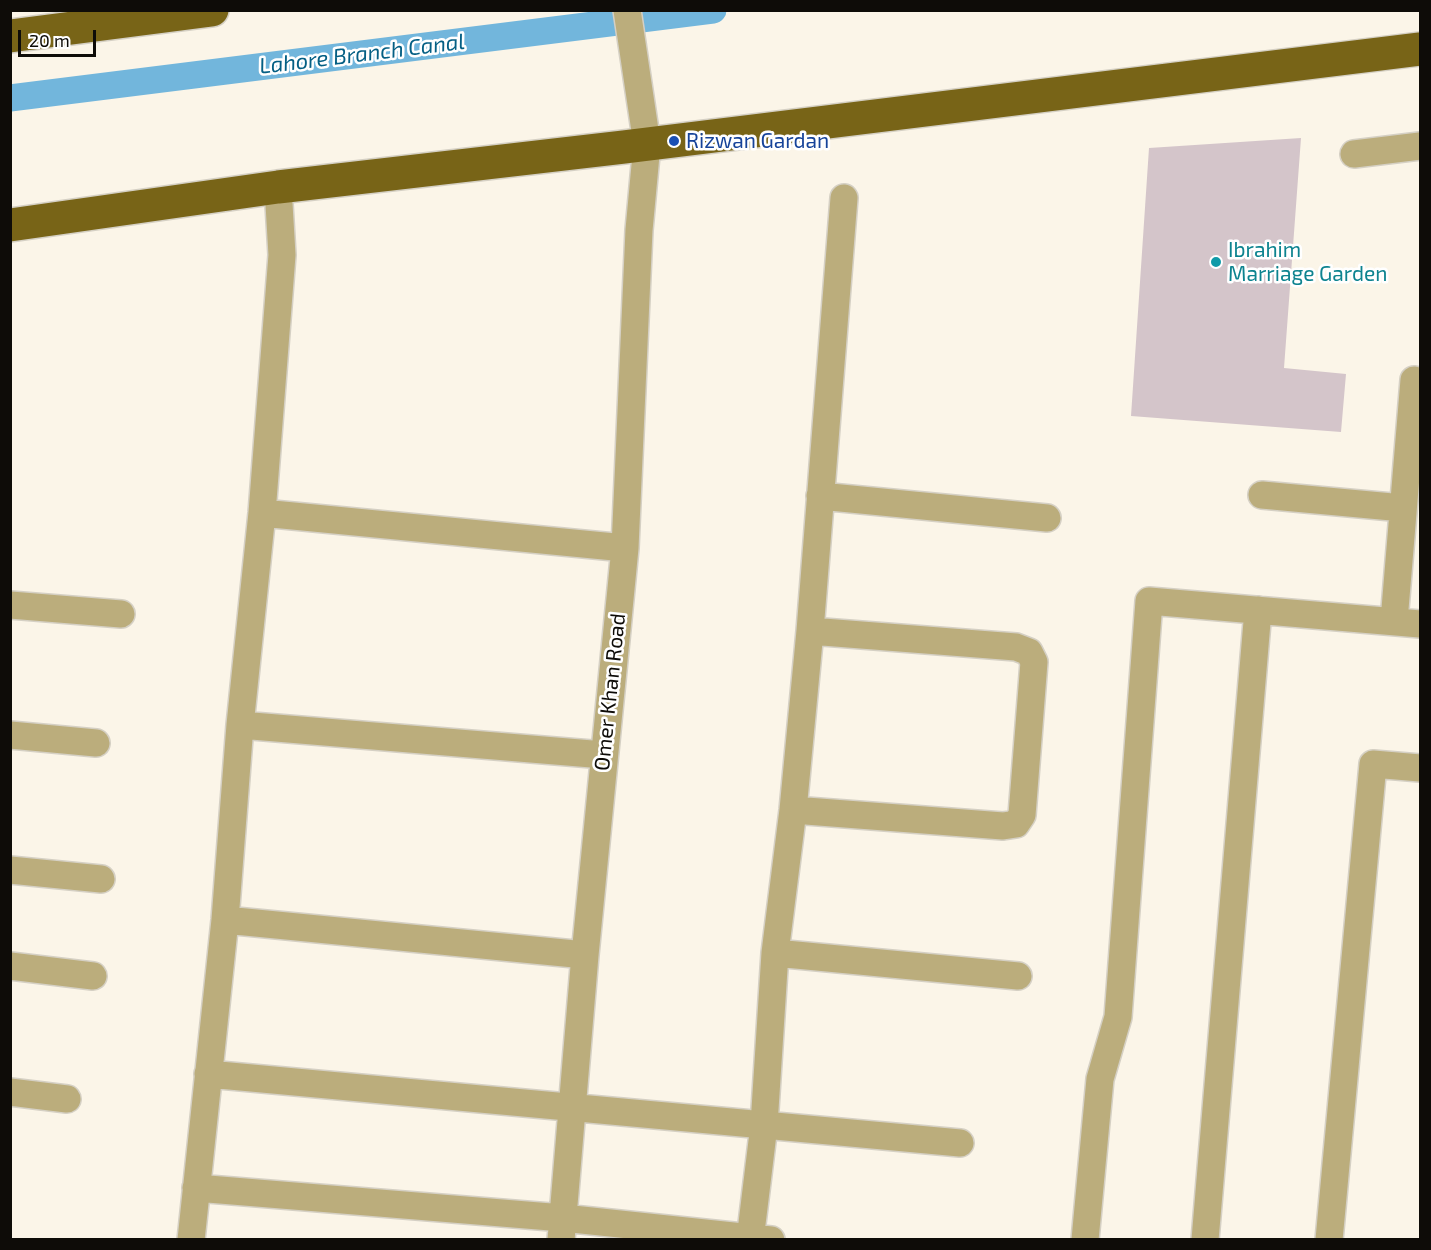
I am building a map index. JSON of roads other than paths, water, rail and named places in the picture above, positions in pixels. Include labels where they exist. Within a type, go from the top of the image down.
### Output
[{"type":"highway","points":[[10,36],[212,10]]},
{"type":"highway","points":[[10,225],[278,187],[1420,49]]},
{"type":"street","name":"Omer Khan Road","points":[[562,1229],[585,954],[625,548],[639,230],[647,144],[627,10]]},
{"type":"street","points":[[1354,154],[1420,146]]},
{"type":"street","points":[[192,1239],[225,920],[240,724],[262,513],[282,255],[278,187]]},
{"type":"street","points":[[196,1188],[562,1229],[757,1239],[775,953],[793,810],[810,631],[844,198]]},
{"type":"street","points":[[1394,621],[1414,380]]},
{"type":"street","points":[[1262,495],[1403,508]]},
{"type":"street","points":[[820,496],[1047,518]]},
{"type":"street","points":[[262,513],[625,548]]},
{"type":"street","points":[[1085,1239],[1100,1079],[1118,1017],[1149,601],[1420,624]]},
{"type":"street","points":[[10,604],[121,614]]},
{"type":"street","points":[[1205,1239],[1258,610]]},
{"type":"street","points":[[793,810],[1002,826],[1016,824],[1022,814],[1034,662],[1029,652],[1016,647],[810,631]]},
{"type":"street","points":[[240,724],[604,755]]},
{"type":"street","points":[[10,735],[96,743]]},
{"type":"street","points":[[1329,1239],[1372,764],[1420,768]]},
{"type":"street","points":[[10,870],[101,879]]},
{"type":"street","points":[[225,920],[585,954]]},
{"type":"street","points":[[775,953],[1018,976]]},
{"type":"street","points":[[10,966],[93,976]]},
{"type":"street","points":[[208,1074],[960,1143]]},
{"type":"street","points":[[10,1092],[68,1099]]},
{"type":"waterway","name":"Lahore Branch Canal","points":[[10,98],[713,10]]},
{"type":"place","name":"Rizwan Gardan","points":[[674,141]]},
{"type":"place","name":"Ibrahim Marriage Garden","points":[[1216,262]]}]
